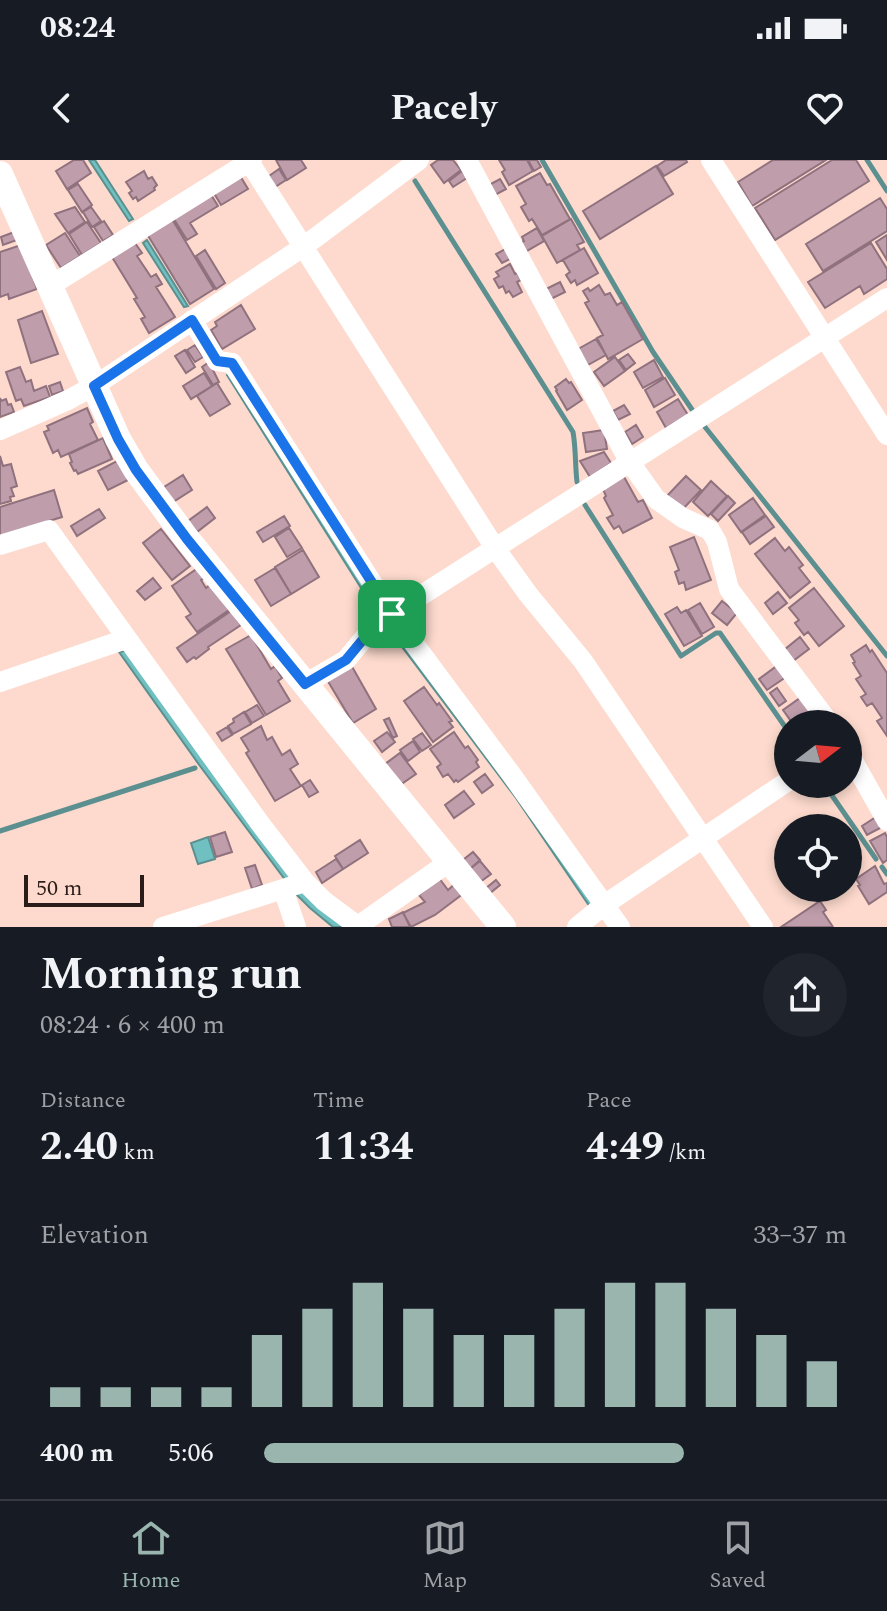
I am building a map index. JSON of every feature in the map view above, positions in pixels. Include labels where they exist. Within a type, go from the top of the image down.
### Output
[{"type":"main road","points":[[0,174],[118,439],[136,470],[187,539],[503,927]]},
{"type":"street","points":[[0,430],[94,386],[303,247],[419,160]]},
{"type":"street","points":[[467,160],[629,461],[656,499],[683,518],[710,530],[717,542],[729,589],[820,710]]},
{"type":"street","points":[[711,160],[887,435]]},
{"type":"street","points":[[50,286],[249,161],[495,548],[583,661],[763,927]]},
{"type":"street","points":[[305,684],[346,660],[375,625],[887,298]]},
{"type":"street","points":[[192,320],[217,361],[232,363],[388,617],[511,774],[620,927]]},
{"type":"street","points":[[0,545],[49,530],[259,822],[294,886],[296,927]]},
{"type":"street","points":[[0,682],[126,639]]},
{"type":"street","points":[[862,777],[887,821]]},
{"type":"street","points":[[577,927],[604,905],[774,790]]},
{"type":"street","points":[[163,927],[294,886],[324,901],[358,927],[449,862]]},
{"type":"water","points":[[89,160],[95,160],[133,219],[129,221]]},
{"type":"water","points":[[147,240],[188,306],[184,307],[143,243]]},
{"type":"water","points":[[233,371],[595,903],[590,907],[516,798],[378,615],[227,375]]},
{"type":"water","points":[[125,651],[344,927],[333,927],[295,893],[119,652]]},
{"type":"water","points":[[208,837],[215,859],[198,864],[191,843]]},
{"type":"building","points":[[74,160],[83,160],[91,173],[67,189],[56,171]]},
{"type":"building","points":[[276,160],[301,160],[306,168],[287,180]]},
{"type":"building","points":[[438,160],[453,160],[461,170],[444,183],[431,165]]},
{"type":"building","points":[[499,160],[527,160],[533,171],[509,185]]},
{"type":"building","points":[[528,160],[537,160],[541,167],[534,171]]},
{"type":"building","points":[[666,160],[687,162],[664,176],[657,166]]},
{"type":"building","points":[[773,160],[826,160],[752,206],[738,182]]},
{"type":"building","points":[[832,160],[856,160],[869,181],[775,240],[755,208]]},
{"type":"building","points":[[656,166],[673,194],[600,239],[583,211]]},
{"type":"building","points":[[279,169],[286,180],[275,187],[269,176]]},
{"type":"building","points":[[144,171],[148,179],[152,177],[157,185],[155,190],[138,201],[129,193],[132,191],[126,182]]},
{"type":"building","points":[[462,171],[467,178],[453,187],[449,181]]},
{"type":"building","points":[[540,173],[570,219],[542,235],[521,207],[526,204],[516,186]]},
{"type":"building","points":[[239,174],[248,189],[221,205],[212,190]]},
{"type":"building","points":[[500,179],[506,189],[495,195],[489,185]]},
{"type":"building","points":[[78,184],[92,205],[82,212],[68,190]]},
{"type":"building","points":[[210,193],[218,206],[190,223],[197,234],[187,240],[172,216]]},
{"type":"building","points":[[880,198],[887,209],[887,231],[823,271],[806,244]]},
{"type":"building","points":[[75,207],[85,222],[68,233],[55,214]]},
{"type":"building","points":[[91,207],[101,221],[92,227],[83,212]]},
{"type":"building","points":[[172,219],[214,289],[190,304],[147,234]]},
{"type":"building","points":[[571,219],[584,242],[577,245],[580,250],[557,263],[542,236]]},
{"type":"building","points":[[104,221],[113,235],[103,241],[94,227]]},
{"type":"building","points":[[87,222],[101,243],[82,255],[69,234]]},
{"type":"building","points":[[537,228],[544,241],[525,252],[520,243],[524,241],[522,237]]},
{"type":"building","points":[[14,232],[17,240],[3,245],[1,237]]},
{"type":"building","points":[[65,233],[80,256],[61,268],[46,245]]},
{"type":"building","points":[[887,235],[887,260],[876,242]]},
{"type":"building","points":[[135,243],[142,253],[137,256],[151,277],[156,274],[162,284],[156,287],[175,317],[149,333],[141,319],[145,317],[134,299],[137,298],[112,257]]},
{"type":"building","points":[[871,243],[887,269],[887,279],[864,294],[860,286],[825,308],[808,282]]},
{"type":"building","points":[[21,245],[37,289],[9,299],[8,294],[0,297],[0,252]]},
{"type":"building","points":[[507,248],[512,258],[502,263],[496,254]]},
{"type":"building","points":[[584,248],[598,273],[577,285],[575,280],[571,283],[566,275],[570,272],[563,260]]},
{"type":"building","points":[[205,250],[225,283],[216,289],[196,256]]},
{"type":"building","points":[[510,264],[521,280],[517,282],[522,292],[513,297],[509,291],[506,293],[503,286],[499,288],[494,279],[499,276],[496,272]]},
{"type":"building","points":[[560,282],[565,292],[551,299],[546,289]]},
{"type":"building","points":[[599,285],[605,295],[610,293],[617,305],[622,302],[643,339],[608,359],[597,338],[603,335],[585,303],[589,301],[583,291],[588,288],[590,291]]},
{"type":"building","points":[[241,305],[255,329],[222,349],[211,330],[217,326],[215,322]]},
{"type":"building","points":[[42,311],[58,354],[31,363],[18,320]]},
{"type":"building","points":[[596,339],[606,355],[588,365],[578,349]]},
{"type":"building","points":[[195,345],[203,357],[195,362],[187,350]]},
{"type":"building","points":[[185,350],[195,367],[186,373],[175,356]]},
{"type":"building","points":[[628,354],[635,363],[626,370],[619,360]]},
{"type":"building","points":[[615,357],[625,371],[604,386],[594,372]]},
{"type":"building","points":[[654,360],[663,377],[643,388],[634,372]]},
{"type":"building","points":[[209,362],[219,382],[213,385],[202,367]]},
{"type":"building","points":[[20,367],[26,382],[31,380],[34,391],[46,386],[50,397],[24,406],[21,399],[16,401],[6,372]]},
{"type":"building","points":[[204,373],[212,386],[191,399],[183,386]]},
{"type":"building","points":[[665,378],[675,395],[654,407],[645,390]]},
{"type":"building","points":[[566,379],[582,400],[567,410],[555,387]]},
{"type":"building","points":[[60,382],[63,391],[52,395],[49,386]]},
{"type":"building","points":[[217,383],[230,404],[210,416],[197,396]]},
{"type":"building","points":[[0,398],[11,404],[14,412],[0,417]]},
{"type":"building","points":[[678,399],[688,415],[666,428],[657,412]]},
{"type":"building","points":[[624,405],[630,414],[618,420],[613,411]]},
{"type":"building","points":[[87,408],[98,440],[61,457],[58,450],[53,453],[44,432],[49,430],[47,426]]},
{"type":"building","points":[[636,425],[643,437],[632,444],[625,432]]},
{"type":"building","points":[[604,430],[607,449],[586,452],[583,433]]},
{"type":"building","points":[[103,438],[112,459],[78,474],[74,471],[69,454]]},
{"type":"building","points":[[604,452],[611,463],[590,477],[580,461]]},
{"type":"building","points":[[0,456],[3,466],[11,464],[17,486],[11,488],[14,496],[10,497],[11,501],[0,504]]},
{"type":"building","points":[[117,461],[128,480],[108,490],[98,471]]},
{"type":"building","points":[[183,475],[192,490],[173,502],[164,487]]},
{"type":"building","points":[[623,475],[638,502],[643,500],[652,518],[623,533],[619,526],[614,529],[607,518],[613,515],[602,487]]},
{"type":"building","points":[[686,476],[701,490],[681,511],[666,497]]},
{"type":"building","points":[[711,481],[727,496],[708,516],[693,502]]},
{"type":"building","points":[[54,490],[62,517],[0,536],[0,507]]},
{"type":"building","points":[[728,496],[735,503],[718,521],[711,514]]},
{"type":"building","points":[[753,498],[765,515],[741,532],[729,515]]},
{"type":"building","points":[[207,507],[215,518],[197,532],[188,521]]},
{"type":"building","points":[[99,509],[105,518],[77,536],[71,526]]},
{"type":"building","points":[[284,516],[290,526],[263,542],[257,532]]},
{"type":"building","points":[[766,516],[774,527],[750,544],[742,532]]},
{"type":"building","points":[[289,528],[302,548],[287,557],[275,537]]},
{"type":"building","points":[[161,529],[190,566],[172,580],[143,543]]},
{"type":"building","points":[[694,537],[711,580],[686,590],[684,582],[679,584],[675,572],[679,570],[670,547]]},
{"type":"building","points":[[775,538],[785,551],[789,547],[803,565],[799,568],[810,582],[790,598],[755,554]]},
{"type":"building","points":[[303,550],[319,577],[291,594],[275,567]]},
{"type":"building","points":[[198,568],[205,578],[201,580],[206,588],[211,584],[229,610],[197,632],[186,617],[191,614],[172,586]]},
{"type":"building","points":[[275,568],[291,594],[271,606],[255,580]]},
{"type":"building","points":[[153,578],[161,588],[145,600],[137,591]]},
{"type":"building","points":[[814,588],[844,626],[819,646],[808,632],[804,635],[795,623],[799,620],[789,608]]},
{"type":"building","points":[[778,592],[787,603],[773,614],[765,603]]},
{"type":"building","points":[[722,601],[737,613],[727,625],[712,613]]},
{"type":"building","points":[[700,603],[714,627],[702,634],[688,610]]},
{"type":"building","points":[[677,607],[681,613],[686,610],[702,636],[684,646],[665,614]]},
{"type":"building","points":[[231,611],[241,625],[196,659],[194,657],[187,662],[177,648]]},
{"type":"building","points":[[251,635],[271,669],[275,666],[282,678],[278,681],[290,701],[266,715],[226,649]]},
{"type":"building","points":[[800,637],[809,649],[793,661],[784,650]]},
{"type":"building","points":[[866,645],[887,673],[887,736],[877,721],[882,718],[872,703],[867,706],[861,697],[866,694],[856,679],[861,676],[851,655]]},
{"type":"building","points":[[350,663],[376,709],[353,723],[326,678]]},
{"type":"building","points":[[778,665],[786,677],[767,690],[759,679]]},
{"type":"building","points":[[424,687],[437,705],[439,703],[453,727],[433,742],[404,701]]},
{"type":"building","points":[[777,688],[786,701],[779,706],[770,693]]},
{"type":"building","points":[[800,698],[808,710],[783,710]]},
{"type":"building","points":[[257,705],[264,716],[252,723],[245,712]]},
{"type":"building","points":[[244,712],[251,724],[233,734],[228,726]]},
{"type":"building","points":[[389,718],[397,736],[393,738],[384,720]]},
{"type":"building","points":[[261,726],[267,740],[272,737],[282,755],[290,750],[298,764],[290,769],[301,786],[275,801],[246,753],[249,751],[241,738]]},
{"type":"building","points":[[227,727],[232,735],[222,741],[217,733]]},
{"type":"building","points":[[387,732],[395,742],[382,752],[374,741]]},
{"type":"building","points":[[454,732],[478,760],[479,767],[458,782],[454,782],[448,774],[443,777],[437,767],[441,764],[430,749]]},
{"type":"building","points":[[422,733],[431,745],[422,751],[413,739]]},
{"type":"building","points":[[413,741],[420,752],[408,761],[400,750]]},
{"type":"building","points":[[400,753],[416,774],[400,785],[385,764]]},
{"type":"building","points":[[485,774],[493,785],[482,793],[474,782]]},
{"type":"building","points":[[310,780],[318,792],[309,797],[302,785]]},
{"type":"building","points":[[464,791],[474,804],[454,818],[445,805]]},
{"type":"building","points":[[876,817],[882,827],[867,835],[862,826]]},
{"type":"building","points":[[225,832],[232,852],[216,857],[210,837]]},
{"type":"building","points":[[885,833],[887,860],[883,863],[870,841]]},
{"type":"building","points":[[360,840],[368,853],[343,869],[335,856]]},
{"type":"building","points":[[473,852],[480,860],[470,869],[463,860]]},
{"type":"building","points":[[336,859],[343,869],[322,883],[316,872]]},
{"type":"building","points":[[480,861],[491,874],[480,882],[470,869]]},
{"type":"building","points":[[255,865],[262,885],[252,889],[245,868]]},
{"type":"building","points":[[875,866],[884,884],[887,883],[887,892],[869,904],[862,893],[862,875]]},
{"type":"building","points":[[439,878],[448,890],[456,883],[464,893],[435,915],[411,927],[403,913],[425,902],[419,895]]},
{"type":"building","points":[[496,880],[500,885],[489,894],[485,889]]},
{"type":"building","points":[[821,902],[833,927],[781,927]]},
{"type":"building","points":[[403,912],[410,927],[392,927],[389,919]]},
{"type":"waterway","points":[[542,160],[653,352],[693,411]]},
{"type":"waterway","points":[[867,160],[887,191]]},
{"type":"waterway","points":[[415,181],[573,432],[577,482]]},
{"type":"waterway","points":[[705,427],[887,656]]},
{"type":"waterway","points":[[585,505],[681,656],[720,633],[774,711]]},
{"type":"waterway","points":[[0,831],[195,768]]},
{"type":"waterway","points":[[834,798],[876,859]]},
{"type":"waterway","points":[[882,867],[887,874]]},
{"type":"route","points":[[192,320],[217,361],[232,363],[392,614],[375,625],[346,660],[305,684],[187,539],[136,470],[94,386],[192,320]]}]
